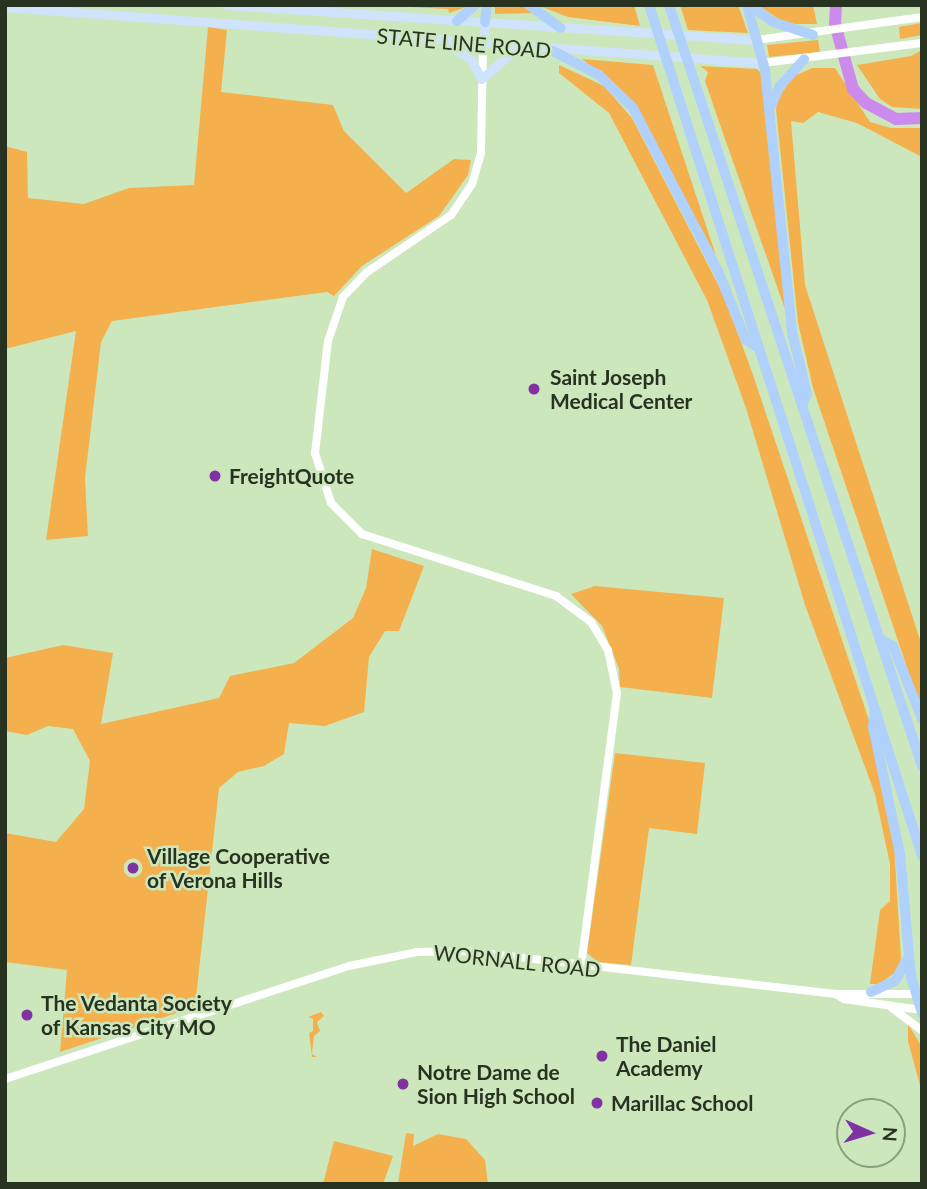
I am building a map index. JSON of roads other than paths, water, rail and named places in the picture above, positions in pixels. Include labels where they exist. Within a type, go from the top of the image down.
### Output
[{"type":"highway","points":[[457,21],[475,5]]},
{"type":"highway","points":[[485,22],[486,5]]},
{"type":"highway","points":[[529,5],[561,28]]},
{"type":"highway","points":[[748,5],[773,22],[813,35]]},
{"type":"highway","points":[[748,5],[763,63],[792,332],[807,394],[802,405]]},
{"type":"highway","points":[[670,7],[922,766]]},
{"type":"highway","points":[[650,8],[922,856]]},
{"type":"highway","points":[[553,51],[599,75],[633,108],[718,271],[746,340],[758,347]]},
{"type":"highway","points":[[769,111],[780,86],[804,59]]},
{"type":"highway","points":[[882,640],[892,646],[922,719]]},
{"type":"highway","points":[[875,704],[873,727],[900,854],[908,953],[922,1011]]},
{"type":"highway","points":[[871,992],[895,981],[908,953]]},
{"type":"main road","name":"STATE LINE ROAD","points":[[226,5],[757,40],[813,35],[922,17]]},
{"type":"main road","name":"STATE LINE ROAD","points":[[5,8],[483,46],[763,63],[922,43]]},
{"type":"main road","points":[[485,22],[478,167],[465,198],[451,215],[367,272],[344,297],[329,332],[316,443],[322,484],[345,520],[372,540],[556,596],[591,622],[608,650],[617,693],[581,967]]},
{"type":"main road","points":[[442,43],[471,60],[481,79]]},
{"type":"main road","points":[[481,79],[517,48]]},
{"type":"main road","name":"WORNALL ROAD","points":[[5,1079],[349,966],[417,952],[464,951],[581,967],[836,994],[918,994]]},
{"type":"main road","name":"WORNALL ROAD","points":[[836,994],[844,999],[922,1011]]},
{"type":"main road","points":[[890,1007],[922,1031]]},
{"type":"waterway","points":[[836,5],[835,24],[853,89],[866,103],[896,119],[922,118]]},
{"type":"place","name":"Saint Joseph Medical Center","points":[[534,389]]},
{"type":"place","name":"FreightQuote","points":[[215,476]]},
{"type":"place","name":"Village Cooperative of Verona Hills","points":[[133,868]]},
{"type":"place","name":"The Vedanta Society of Kansas City MO","points":[[27,1015]]},
{"type":"place","name":"The Daniel Academy","points":[[602,1056]]},
{"type":"place","name":"Notre Dame de Sion High School","points":[[403,1084]]},
{"type":"place","name":"Marillac School","points":[[597,1103]]}]
